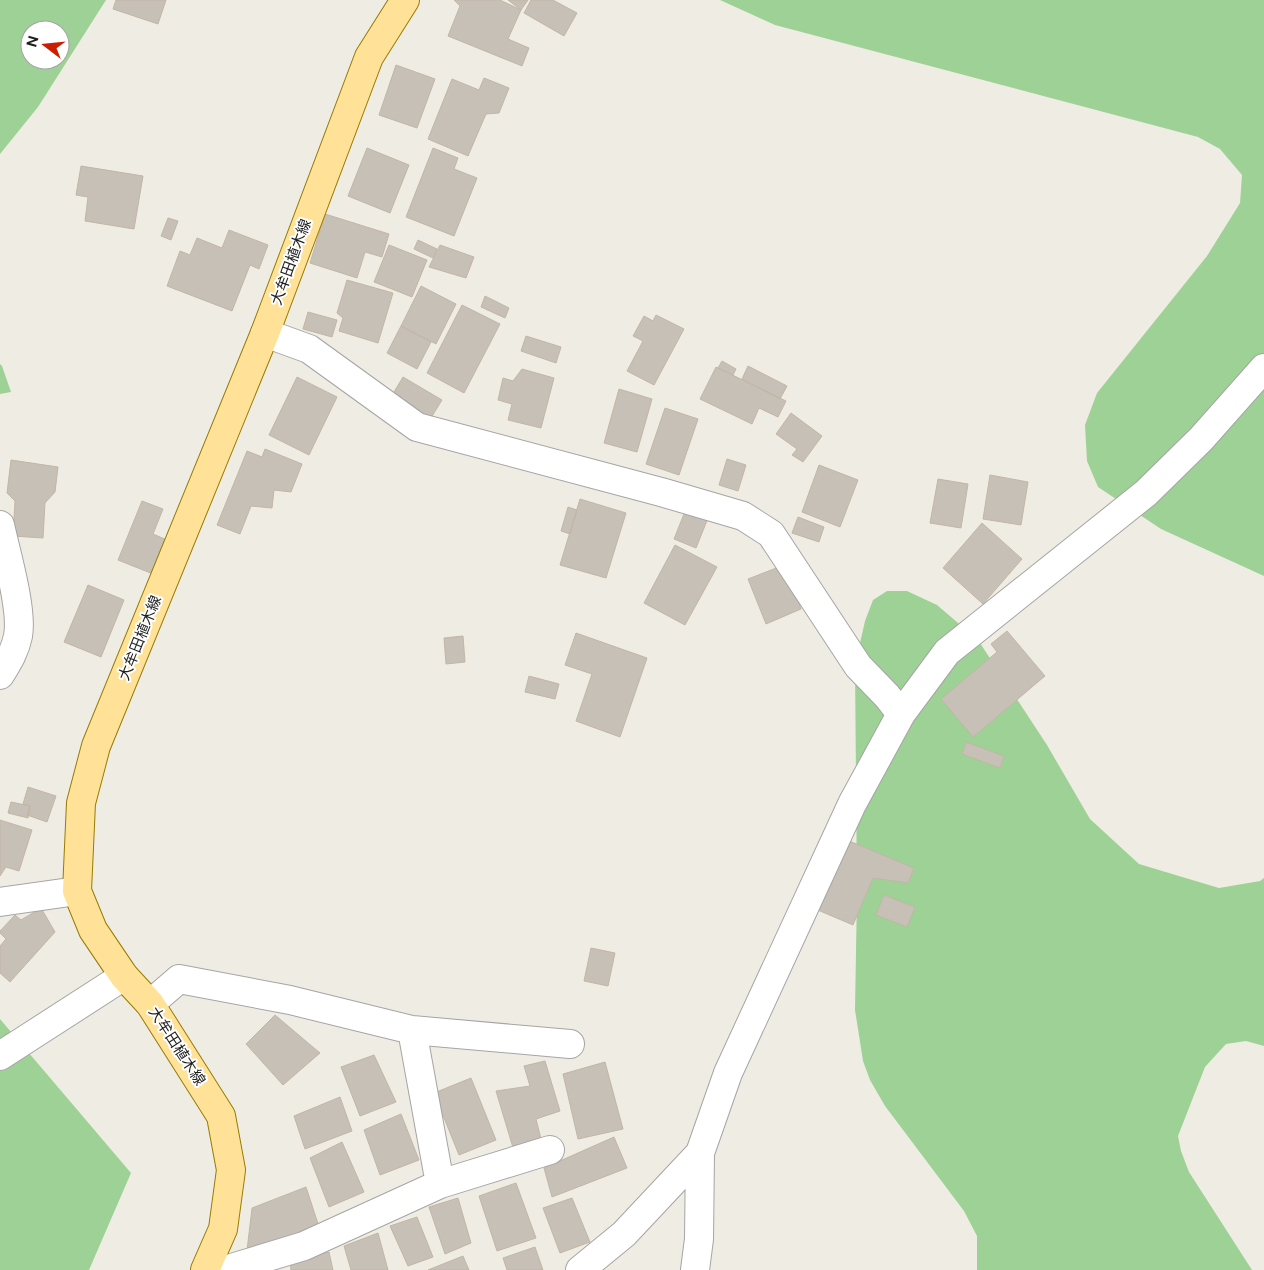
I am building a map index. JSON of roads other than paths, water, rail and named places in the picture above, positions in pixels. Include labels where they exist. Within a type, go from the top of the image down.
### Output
[{"type":"main road","name":"大牟田植木線","points":[[205,1270],[223,1229],[231,1170],[221,1116],[150,1004],[124,976],[93,930],[77,891],[81,803],[96,746],[265,333],[369,56],[405,0]]},
{"type":"street","points":[[265,333],[309,349],[417,427],[744,516],[771,534],[858,666],[887,696],[901,714]]},
{"type":"street","points":[[695,1270],[699,1239],[700,1153],[728,1072],[852,804],[901,714],[947,652],[1146,493],[1201,439],[1264,368]]},
{"type":"street","points":[[0,525],[18,612],[18,634],[12,656],[0,674]]},
{"type":"street","points":[[0,902],[77,891]]},
{"type":"street","points":[[0,1056],[124,976]]},
{"type":"street","points":[[150,1004],[179,979],[290,1000],[412,1030],[570,1044]]},
{"type":"street","points":[[412,1030],[440,1184]]},
{"type":"street","points":[[225,1270],[304,1246],[440,1184],[550,1150]]},
{"type":"street","points":[[580,1270],[624,1234],[700,1153]]}]
